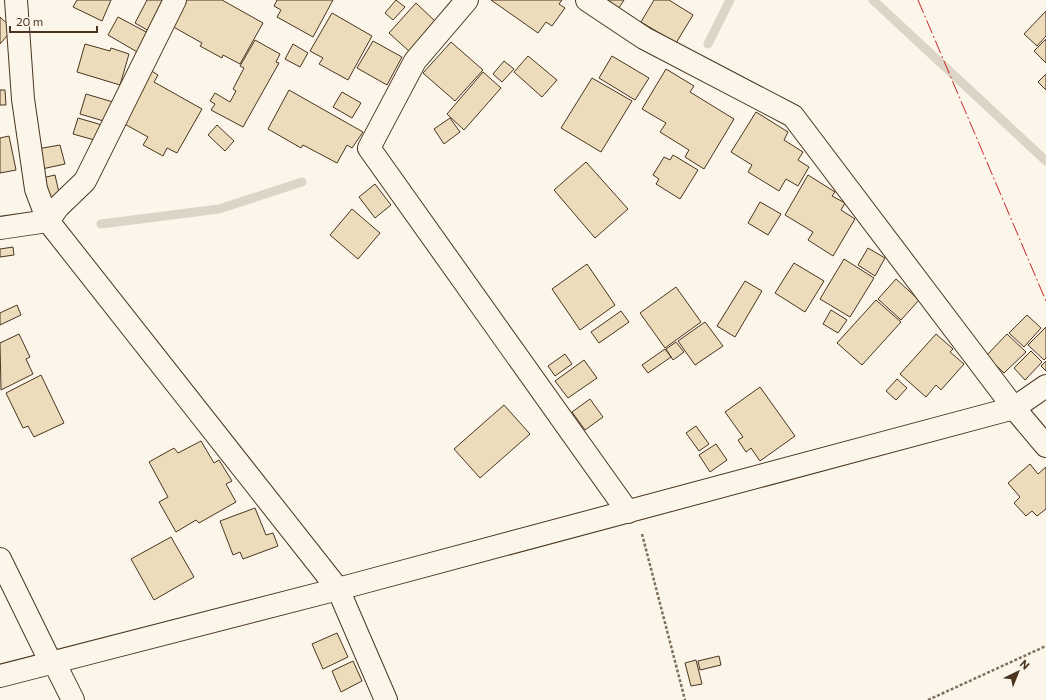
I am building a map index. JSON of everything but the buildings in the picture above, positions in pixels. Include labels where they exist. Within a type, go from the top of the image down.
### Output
[{"type":"street","points":[[16,0],[24,107],[36,189],[48,221],[338,589],[386,700]]},
{"type":"street","points":[[0,228],[48,221],[58,207],[85,181],[176,0]]},
{"type":"street","points":[[466,0],[415,61],[369,148],[628,512]]},
{"type":"street","points":[[587,0],[644,38],[793,116],[1014,408],[1046,446]]},
{"type":"street","points":[[0,676],[338,589],[1014,408],[1046,386]]},
{"type":"street","points":[[0,559],[72,700]]},
{"type":"path","points":[[628,512],[642,531],[685,700]]},
{"type":"path","points":[[928,700],[1046,646]]},
{"type":"path","points":[[937,696],[938,700]]},
{"type":"waterway","points":[[708,44],[730,0]]},
{"type":"waterway","points":[[873,0],[1046,161]]},
{"type":"waterway","points":[[101,224],[219,209],[302,182]]},
{"type":"power","points":[[918,0],[1046,301]]}]
